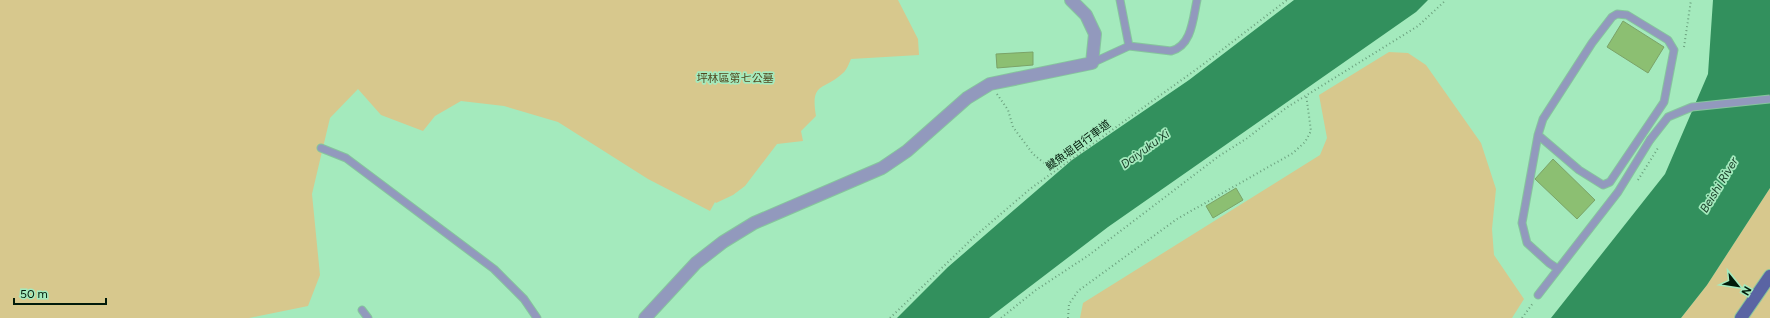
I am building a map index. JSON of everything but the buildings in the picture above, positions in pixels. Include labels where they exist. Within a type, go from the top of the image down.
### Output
[{"type":"main road","points":[[1741,318],[1770,276]]},
{"type":"street","points":[[645,318],[696,263],[723,242],[754,223],[882,168],[907,151],[967,98],[990,84],[1092,63],[1095,34],[1086,15],[1071,0]]},
{"type":"lane","points":[[1120,0],[1129,46]]},
{"type":"lane","points":[[1092,63],[1129,46],[1171,51],[1177,49],[1186,41],[1193,22],[1196,0]]},
{"type":"lane","points":[[1538,135],[1591,178],[1603,185],[1610,182],[1664,102],[1674,50],[1668,40],[1627,14],[1612,16],[1557,95],[1543,119],[1538,135],[1522,223],[1527,243],[1548,263],[1558,269]]},
{"type":"lane","points":[[1538,296],[1618,192],[1650,140],[1668,117],[1692,107],[1770,99]]},
{"type":"lane","points":[[321,148],[346,158],[494,269],[524,299],[537,318]]},
{"type":"lane","points":[[362,310],[368,318]]},
{"type":"path","name":"𩻸魚堀自行車道","points":[[890,318],[974,237],[1030,189],[1201,66],[1287,0]]},
{"type":"path","points":[[1001,318],[1036,290],[1089,255],[1219,156],[1246,139],[1306,94],[1333,80],[1418,26],[1446,0]]},
{"type":"path","points":[[990,84],[1008,110],[1013,127],[1033,154],[1048,167],[1056,162],[1067,162]]},
{"type":"path","points":[[1068,318],[1069,304],[1078,291],[1177,219],[1293,153],[1305,142],[1311,131],[1306,94]]},
{"type":"green space","name":"坪林區第七公墓","points":[[0,0],[898,0],[918,39],[919,55],[851,59],[844,72],[836,79],[820,88],[817,92],[815,97],[816,116],[801,131],[803,141],[777,144],[745,186],[733,195],[716,203],[715,202],[710,211],[648,179],[558,122],[504,106],[461,101],[435,116],[423,131],[381,115],[358,89],[330,118],[312,194],[320,275],[308,306],[249,318],[0,318]]},
{"type":"green space","points":[[1389,52],[1408,53],[1426,65],[1481,143],[1496,189],[1492,229],[1494,255],[1524,299],[1512,318],[1080,318],[1083,303],[1320,155],[1327,138],[1319,95]]},
{"type":"green space","points":[[1770,188],[1770,318],[1681,318],[1707,285]]},
{"type":"water","name":"Daiyuku Xi","points":[[1294,0],[1428,0],[1416,12],[1108,227],[989,318],[897,318],[948,267],[1072,160],[1189,80]]},
{"type":"water","name":"Beishi River","points":[[1713,0],[1770,0],[1770,188],[1707,285],[1681,318],[1551,318],[1665,174],[1708,74]]}]
